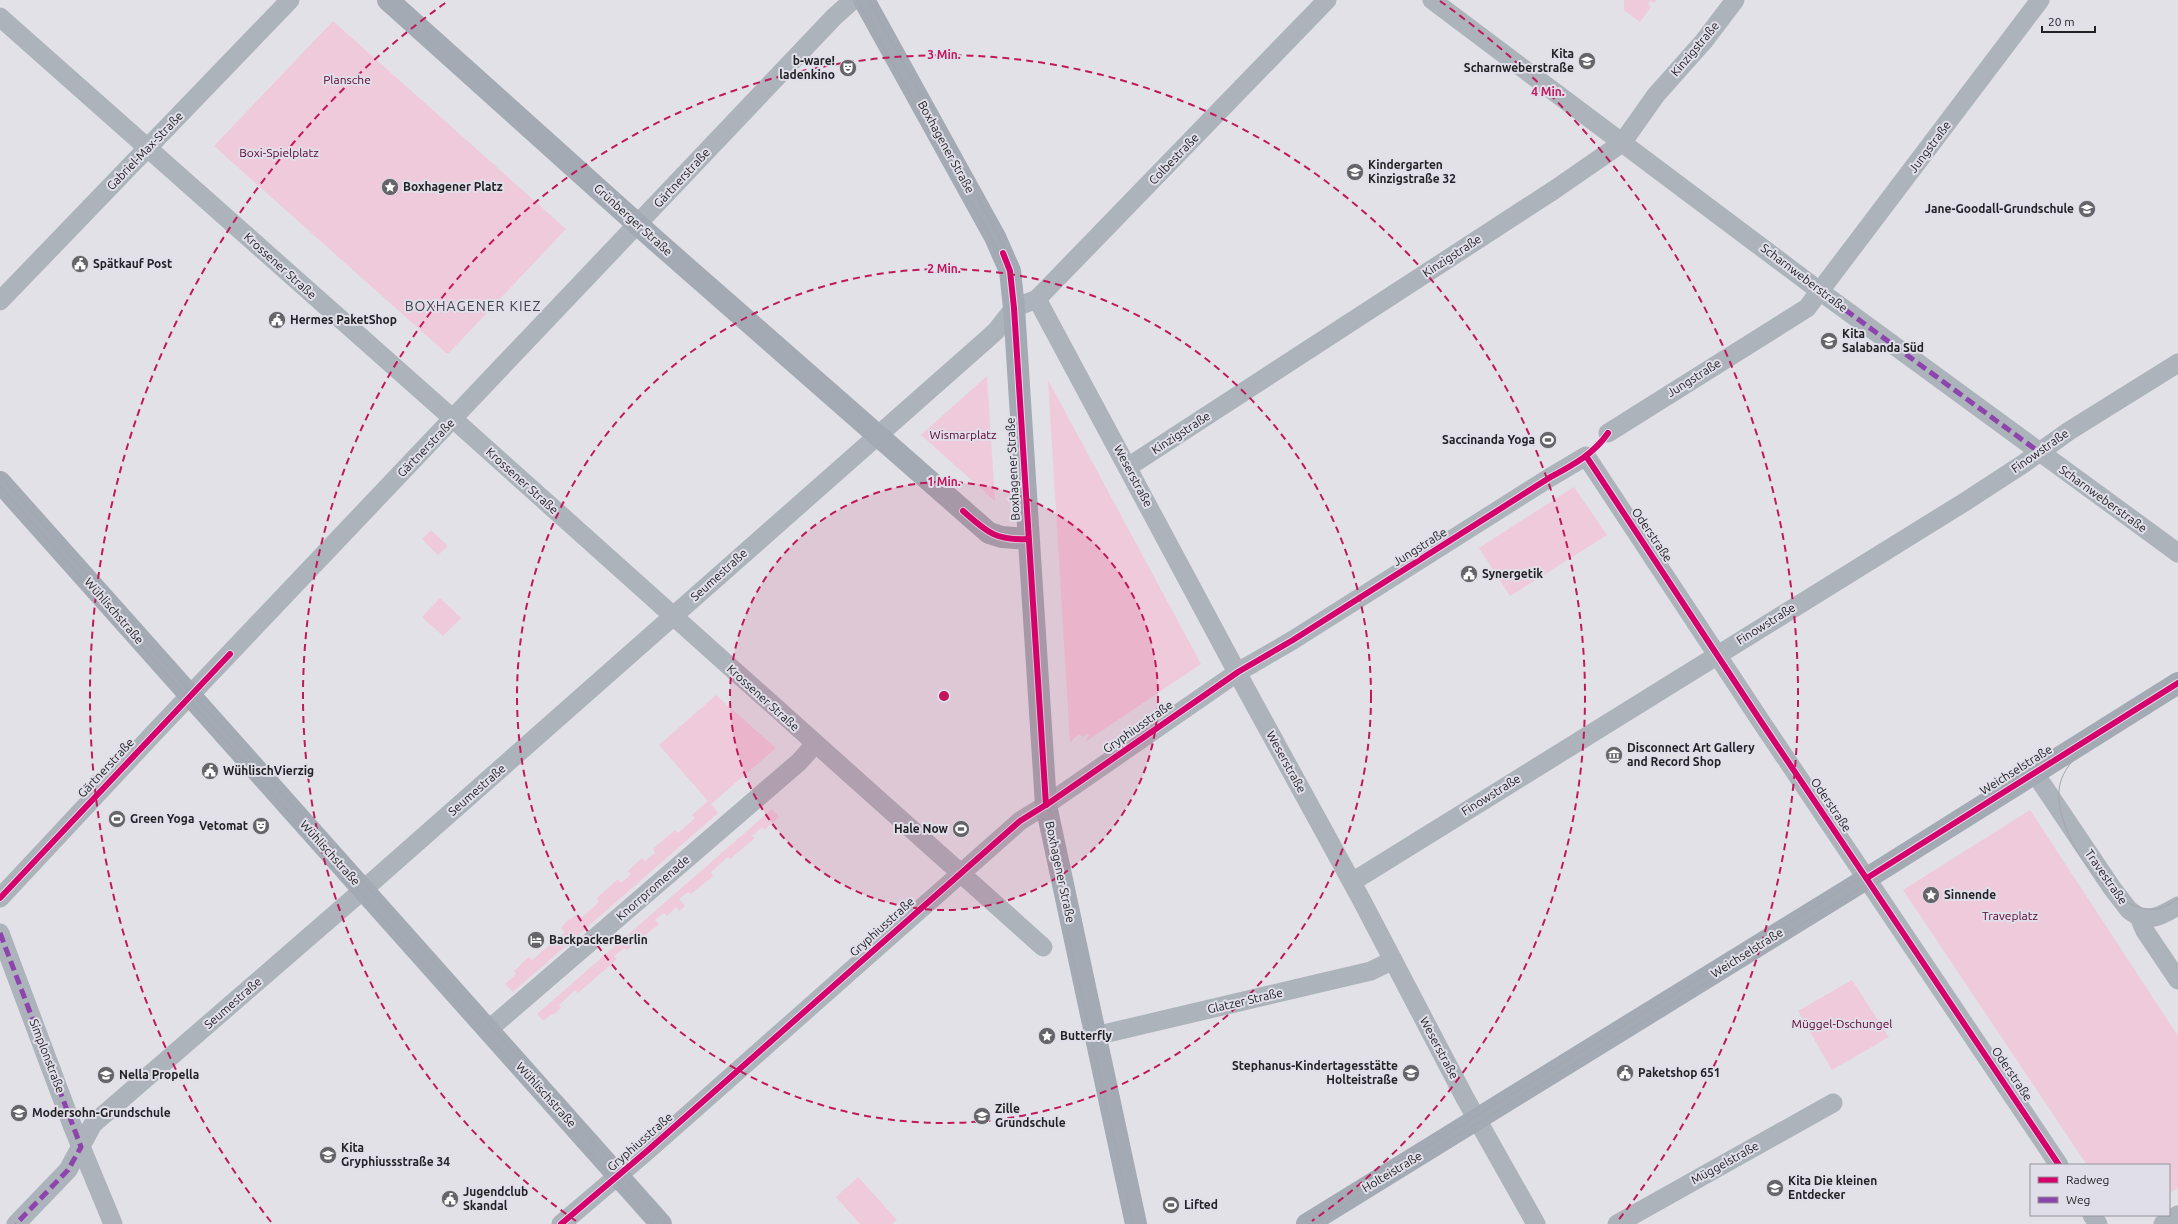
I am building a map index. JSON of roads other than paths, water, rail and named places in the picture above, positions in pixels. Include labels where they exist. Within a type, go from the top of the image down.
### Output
[{"type":"street","name":"Gabriel-Max-Straße","points":[[0,301],[290,0]]},
{"type":"street","name":"Gärtnerstraße","points":[[0,898],[834,17],[853,0]]},
{"type":"street","name":"Boxhagener Straße","points":[[864,0],[995,237],[1010,270],[1014,308],[1046,805],[1136,1224]]},
{"type":"street","name":"Colbestraße","points":[[1014,308],[1037,299],[1326,0]]},
{"type":"street","name":"Scharnweberstraße","points":[[1432,0],[1821,292],[2178,553]]},
{"type":"street","name":"Kinzigstraße","points":[[1128,467],[1592,165],[1622,143],[1656,95],[1704,41],[1735,0]]},
{"type":"street","name":"Jungstraße","points":[[1608,433],[1668,394],[1804,311],[1821,292],[2040,0]]},
{"type":"street","name":"Grünberger Straße","points":[[388,1],[877,435]]},
{"type":"street","name":"Krossener Straße","points":[[0,17],[453,419],[1042,947]]},
{"type":"street","name":"Weserstraße","points":[[1037,299],[1352,882],[1478,1120],[1536,1224]]},
{"type":"street","points":[[1014,308],[996,331],[877,435],[989,533],[1002,537],[1028,539]]},
{"type":"street","name":"Finowstraße","points":[[1352,882],[1962,503],[2069,431],[2178,363]]},
{"type":"street","name":"Seumestraße","points":[[16,1224],[68,1170],[93,1124],[363,890],[877,435]]},
{"type":"street","name":"Jungstraße","points":[[1238,672],[1293,640],[1586,456]]},
{"type":"street","name":"Oderstraße","points":[[1586,456],[1718,654],[1762,724],[2058,1164]]},
{"type":"street","name":"Wühlischstraße","points":[[0,482],[661,1224]]},
{"type":"street","name":"Gryphiusstraße","points":[[561,1224],[1020,821],[1046,805],[1238,672]]},
{"type":"street","name":"Weichselstraße","points":[[1478,1120],[2178,683]]},
{"type":"street","name":"Knorrpromenade","points":[[488,1030],[799,762],[815,744]]},
{"type":"street","name":"Travestraße","points":[[2034,772],[2112,888],[2129,910],[2139,917],[2145,931],[2178,980]]},
{"type":"street","points":[[2139,917],[2146,919],[2160,916],[2178,906]]},
{"type":"street","name":"Simplonstraße","points":[[0,932],[81,1147],[113,1224]]},
{"type":"street","name":"Glatzer Straße","points":[[1095,1036],[1371,972],[1393,960]]},
{"type":"street","name":"Müggelstraße","points":[[1617,1224],[1833,1103]]},
{"type":"street","name":"Holteistraße","points":[[1307,1224],[1478,1120]]},
{"type":"street","points":[[2163,1224],[2178,1215]]},
{"type":"tram line","points":[[857,0],[992,239],[1003,264],[1010,292],[1042,807],[1049,850],[1133,1224]]},
{"type":"tram line","points":[[869,0],[1001,240],[1015,275],[1049,803],[1057,843],[1058,870]]},
{"type":"tram line","points":[[0,475],[192,694],[367,886],[666,1224]]},
{"type":"tram line","points":[[0,486],[653,1224]]},
{"type":"tram line","points":[[1301,1224],[1728,961],[2178,678]]},
{"type":"tram line","points":[[1314,1224],[1922,850],[2086,744],[2178,688]]},
{"type":"tram line","points":[[2081,750],[2061,779],[2059,802],[2064,823],[2073,844],[2086,865],[2102,883],[2119,898],[2138,907],[2156,909],[2178,899]]},
{"type":"place","name":"Kita Scharnweberstraße","points":[[1587,61]]},
{"type":"place","name":"b-ware! ladenkino","points":[[848,68]]},
{"type":"place","name":"Kindergarten Kinzigstraße 32","points":[[1355,172]]},
{"type":"place","name":"Boxhagener Platz","points":[[390,187]]},
{"type":"place","name":"Jane-Goodall-Grundschule","points":[[2087,209]]},
{"type":"place","name":"Spätkauf Post","points":[[80,264]]},
{"type":"place","name":"Hermes PaketShop","points":[[277,320]]},
{"type":"place","name":"Kita Salabanda Süd","points":[[1829,341]]},
{"type":"place","name":"Saccinanda Yoga","points":[[1548,440]]},
{"type":"place","name":"Synergetik","points":[[1469,574]]},
{"type":"place","name":"Disconnect Art Gallery and Record Shop","points":[[1614,755]]},
{"type":"place","name":"WühlischVierzig","points":[[210,771]]},
{"type":"place","name":"Green Yoga","points":[[117,819]]},
{"type":"place","name":"Vetomat","points":[[261,826]]},
{"type":"place","name":"Hale Now","points":[[961,829]]},
{"type":"place","name":"Sinnende","points":[[1931,895]]},
{"type":"place","name":"BackpackerBerlin","points":[[536,940]]},
{"type":"place","name":"Butterfly","points":[[1047,1036]]},
{"type":"place","name":"Stephanus-Kindertagesstätte Holteistraße","points":[[1411,1073]]},
{"type":"place","name":"Paketshop 651","points":[[1625,1073]]},
{"type":"place","name":"Nella Propella","points":[[106,1075]]},
{"type":"place","name":"Modersohn-Grundschule","points":[[19,1113]]},
{"type":"place","name":"Zille Grundschule","points":[[982,1116]]},
{"type":"place","name":"Kita Gryphiussstraße 34","points":[[328,1155]]},
{"type":"place","name":"Kita Die kleinen Entdecker","points":[[1775,1188]]},
{"type":"place","name":"Jugendclub Skandal","points":[[450,1199]]},
{"type":"place","name":"Lifted","points":[[1171,1205]]},
{"type":"district","name":"BOXHAGENER KIEZ","points":[[473,306]]},
{"type":"park label","name":"Plansche","points":[[347,80]]},
{"type":"park label","name":"Boxi-Spielplatz","points":[[279,153]]},
{"type":"park label","name":"Wismarplatz","points":[[963,435]]},
{"type":"park label","name":"Traveplatz","points":[[2010,916]]},
{"type":"park label","name":"Müggel-Dschungel","points":[[1842,1024]]}]
